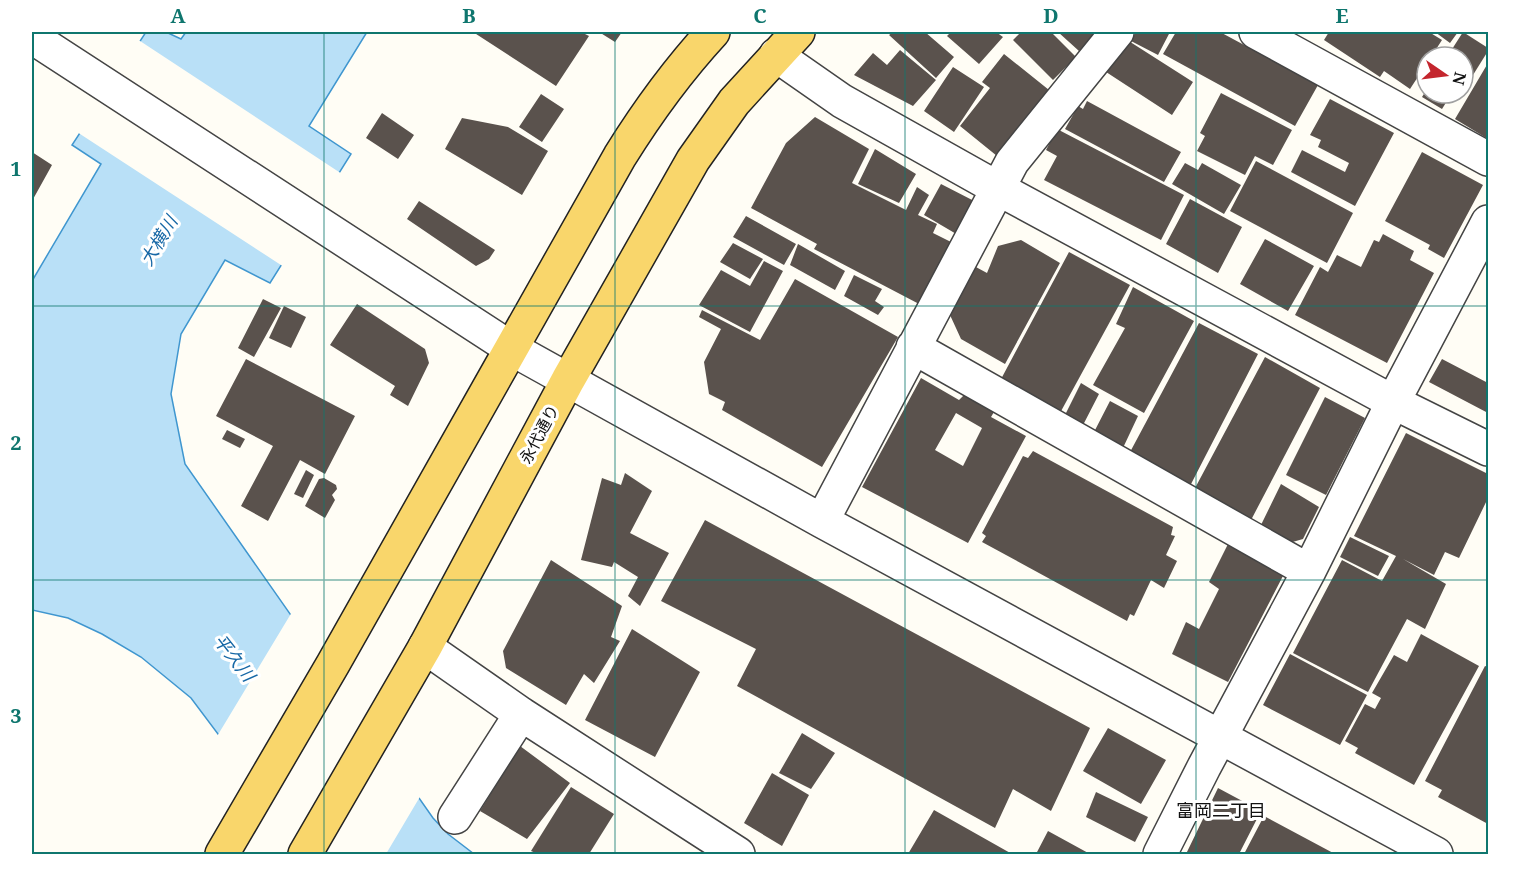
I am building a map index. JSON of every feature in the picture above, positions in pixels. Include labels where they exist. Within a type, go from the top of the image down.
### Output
[{"type":"main road","points":[[222,855],[333,664],[620,156],[645,115],[685,63],[713,32]]},
{"type":"main road","name":"永代通り","points":[[305,855],[425,647],[568,380],[693,160],[734,102],[798,32]]},
{"type":"street","points":[[822,521],[996,188],[1012,162],[1118,32]]},
{"type":"street","points":[[1256,32],[1296,41],[1488,159]]},
{"type":"street","points":[[32,37],[512,349],[822,521],[1437,855]]},
{"type":"street","points":[[776,55],[842,101],[996,188],[1393,402],[1488,449]]},
{"type":"street","points":[[1160,855],[1488,222]]},
{"type":"street","points":[[913,347],[1309,571]]},
{"type":"street","points":[[425,647],[521,714],[738,855]]},
{"type":"street","points":[[455,817],[521,714]]},
{"type":"water","points":[[146,32],[166,32],[181,39],[186,32],[367,32],[309,126],[351,154],[270,283],[225,260],[181,334],[171,394],[185,464],[433,818],[448,834],[474,854],[308,854],[191,698],[141,657],[102,634],[68,618],[32,610],[32,281],[101,164],[72,145]]},
{"type":"pier","points":[[137,39],[342,174],[284,267],[77,132]]},
{"type":"pier","points":[[292,612],[421,795],[386,854],[304,854],[216,738]]},
{"type":"building","points":[[473,32],[581,32],[589,36],[556,86]]},
{"type":"building","points":[[599,32],[622,32],[615,42]]},
{"type":"building","points":[[893,32],[925,32],[954,57],[936,78],[889,35]]},
{"type":"building","points":[[951,32],[996,32],[1003,37],[979,64],[947,36]]},
{"type":"building","points":[[1021,32],[1051,32],[1076,57],[1053,80],[1013,40]]},
{"type":"building","points":[[1058,32],[1097,32],[1079,51]]},
{"type":"building","points":[[1136,32],[1170,32],[1158,55],[1131,41]]},
{"type":"building","points":[[1176,32],[1220,32],[1318,85],[1295,126],[1163,54]]},
{"type":"building","points":[[1329,32],[1429,32],[1442,40],[1439,45],[1415,45],[1415,81],[1410,89],[1384,71],[1380,77],[1324,40]]},
{"type":"building","points":[[1435,32],[1458,32],[1450,43]]},
{"type":"building","points":[[1463,32],[1488,48],[1488,51],[1475,72],[1475,45],[1455,45]]},
{"type":"building","points":[[1124,38],[1193,82],[1172,115],[1103,70]]},
{"type":"building","points":[[900,50],[936,80],[913,106],[854,75],[873,53],[887,65]]},
{"type":"building","points":[[1004,54],[1049,90],[997,156],[960,126],[990,88],[982,82]]},
{"type":"building","points":[[1488,63],[1488,139],[1455,119],[1463,105],[1475,105],[1475,85]]},
{"type":"building","points":[[953,67],[984,87],[954,132],[924,111]]},
{"type":"building","points":[[1221,93],[1292,130],[1273,165],[1255,156],[1245,175],[1197,151],[1205,136],[1200,133]]},
{"type":"building","points":[[541,94],[564,109],[542,142],[519,127]]},
{"type":"building","points":[[1330,99],[1394,133],[1355,206],[1291,172],[1302,150],[1345,172],[1349,163],[1318,147],[1321,140],[1310,135]]},
{"type":"building","points":[[1087,101],[1181,152],[1164,182],[1065,129],[1078,106],[1083,109]]},
{"type":"building","points":[[382,113],[414,135],[398,159],[366,138]]},
{"type":"building","points":[[815,117],[869,149],[852,183],[906,210],[917,187],[929,195],[918,215],[937,224],[933,233],[953,243],[921,305],[814,249],[817,244],[751,208],[786,143]]},
{"type":"building","points":[[462,118],[508,127],[548,151],[522,195],[445,149]]},
{"type":"building","points":[[1057,129],[1184,195],[1161,240],[1044,180],[1057,156],[1046,150]]},
{"type":"building","points":[[875,149],[916,174],[899,203],[858,184]]},
{"type":"building","points":[[32,152],[52,165],[32,201]]},
{"type":"building","points":[[1422,152],[1483,185],[1444,258],[1428,249],[1430,245],[1385,221]]},
{"type":"building","points":[[1256,161],[1353,213],[1327,263],[1230,211]]},
{"type":"building","points":[[1185,163],[1198,170],[1202,163],[1241,185],[1224,214],[1172,184]]},
{"type":"building","points":[[941,184],[978,203],[958,235],[924,215]]},
{"type":"building","points":[[1190,199],[1242,227],[1218,273],[1166,244]]},
{"type":"building","points":[[419,201],[495,250],[489,259],[476,266],[407,219]]},
{"type":"building","points":[[746,216],[796,244],[784,265],[733,237]]},
{"type":"building","points":[[1383,234],[1414,251],[1410,260],[1434,273],[1387,363],[1295,315],[1320,267],[1328,272],[1337,255],[1361,267],[1374,240],[1379,242]]},
{"type":"building","points":[[1265,239],[1314,266],[1288,311],[1240,284]]},
{"type":"building","points":[[1021,240],[1060,263],[1005,364],[961,339],[950,315],[974,266],[987,273],[998,246]]},
{"type":"building","points":[[733,243],[763,259],[750,279],[720,262]]},
{"type":"building","points":[[798,244],[845,271],[835,290],[790,265]]},
{"type":"building","points":[[1069,252],[1130,285],[1060,413],[1000,381]]},
{"type":"building","points":[[764,261],[783,271],[750,332],[699,305],[721,270],[750,286]]},
{"type":"building","points":[[854,275],[882,289],[875,301],[884,307],[878,315],[844,296]]},
{"type":"building","points":[[795,279],[898,337],[822,467],[722,410],[725,402],[709,394],[704,362],[721,329],[699,317],[702,310],[760,340]]},
{"type":"building","points":[[1133,287],[1194,321],[1144,413],[1093,385],[1125,328],[1116,324]]},
{"type":"building","points":[[263,299],[281,308],[254,357],[238,348]]},
{"type":"building","points":[[357,304],[425,349],[429,363],[408,406],[390,395],[395,386],[330,345]]},
{"type":"building","points":[[284,306],[306,317],[291,348],[269,338]]},
{"type":"building","points":[[1199,323],[1258,354],[1190,486],[1129,454]]},
{"type":"building","points":[[1265,357],[1320,388],[1250,522],[1194,490]]},
{"type":"building","points":[[246,359],[355,416],[325,474],[300,460],[268,521],[241,506],[273,446],[216,416]]},
{"type":"building","points":[[1442,359],[1488,383],[1488,413],[1429,382]]},
{"type":"building","points":[[921,378],[959,400],[965,394],[994,412],[991,417],[1026,436],[968,543],[862,487]],"holes":[[[956,413],[982,428],[963,466],[935,450]]]},
{"type":"building","points":[[1081,383],[1099,394],[1082,427],[1065,415]]},
{"type":"building","points":[[1325,397],[1365,418],[1326,495],[1286,475]]},
{"type":"building","points":[[1110,401],[1138,416],[1122,450],[1093,434]]},
{"type":"building","points":[[227,430],[245,439],[240,448],[222,439]]},
{"type":"building","points":[[1406,433],[1488,474],[1488,498],[1459,558],[1445,552],[1434,575],[1403,559],[1446,584],[1425,629],[1407,619],[1368,692],[1293,653],[1342,560],[1382,581],[1396,556],[1354,536]]},
{"type":"building","points":[[1033,451],[1173,527],[1171,535],[1175,536],[1166,555],[1177,561],[1164,588],[1151,580],[1134,616],[1130,614],[1127,621],[982,542],[986,536],[982,533],[1023,456],[1028,458]]},
{"type":"building","points":[[306,470],[314,475],[303,498],[294,494]]},
{"type":"building","points":[[625,473],[652,491],[630,533],[669,553],[640,606],[628,596],[638,577],[614,562],[612,567],[581,560],[602,478],[621,485]]},
{"type":"building","points":[[324,478],[336,485],[337,489],[332,495],[335,500],[325,518],[305,506],[319,479]]},
{"type":"building","points":[[1281,484],[1319,507],[1303,539],[1289,543],[1260,527]]},
{"type":"building","points":[[705,520],[1090,728],[1051,811],[1013,789],[995,828],[737,686],[756,649],[661,601]]},
{"type":"building","points":[[1350,537],[1389,556],[1378,576],[1340,557]]},
{"type":"building","points":[[1228,544],[1284,574],[1228,682],[1172,654],[1186,622],[1199,629],[1219,589],[1209,582]]},
{"type":"building","points":[[551,560],[622,606],[611,637],[620,641],[594,683],[584,674],[566,705],[506,668],[503,651]]},
{"type":"building","points":[[632,629],[700,672],[655,757],[585,720]]},
{"type":"building","points":[[1421,634],[1479,666],[1414,785],[1355,753],[1358,748],[1345,741],[1365,704],[1375,709],[1381,698],[1372,693],[1394,655],[1407,662]]},
{"type":"building","points":[[1290,654],[1367,695],[1340,745],[1263,705]]},
{"type":"building","points":[[1485,666],[1488,667],[1488,824],[1438,797],[1442,790],[1425,781]]},
{"type":"building","points":[[1108,728],[1166,760],[1141,804],[1083,771]]},
{"type":"building","points":[[802,733],[835,753],[811,789],[779,773]]},
{"type":"building","points":[[520,746],[570,783],[527,839],[480,811]]},
{"type":"building","points":[[772,773],[809,795],[782,846],[744,823]]},
{"type":"building","points":[[571,787],[614,814],[589,854],[538,854],[531,851]]},
{"type":"building","points":[[1218,788],[1261,811],[1239,854],[1186,854]]},
{"type":"building","points":[[1096,792],[1148,817],[1135,842],[1086,817]]},
{"type":"building","points":[[934,810],[1012,854],[908,854]]},
{"type":"building","points":[[1264,816],[1335,854],[1244,854]]},
{"type":"building","points":[[1048,831],[1090,854],[1036,854]]},
{"type":"district","name":"富岡二丁目","points":[[1221,811]]},
{"type":"water label","name":"大横川","points":[[159,241]]},
{"type":"water label","name":"平久川","points":[[234,658]]}]
